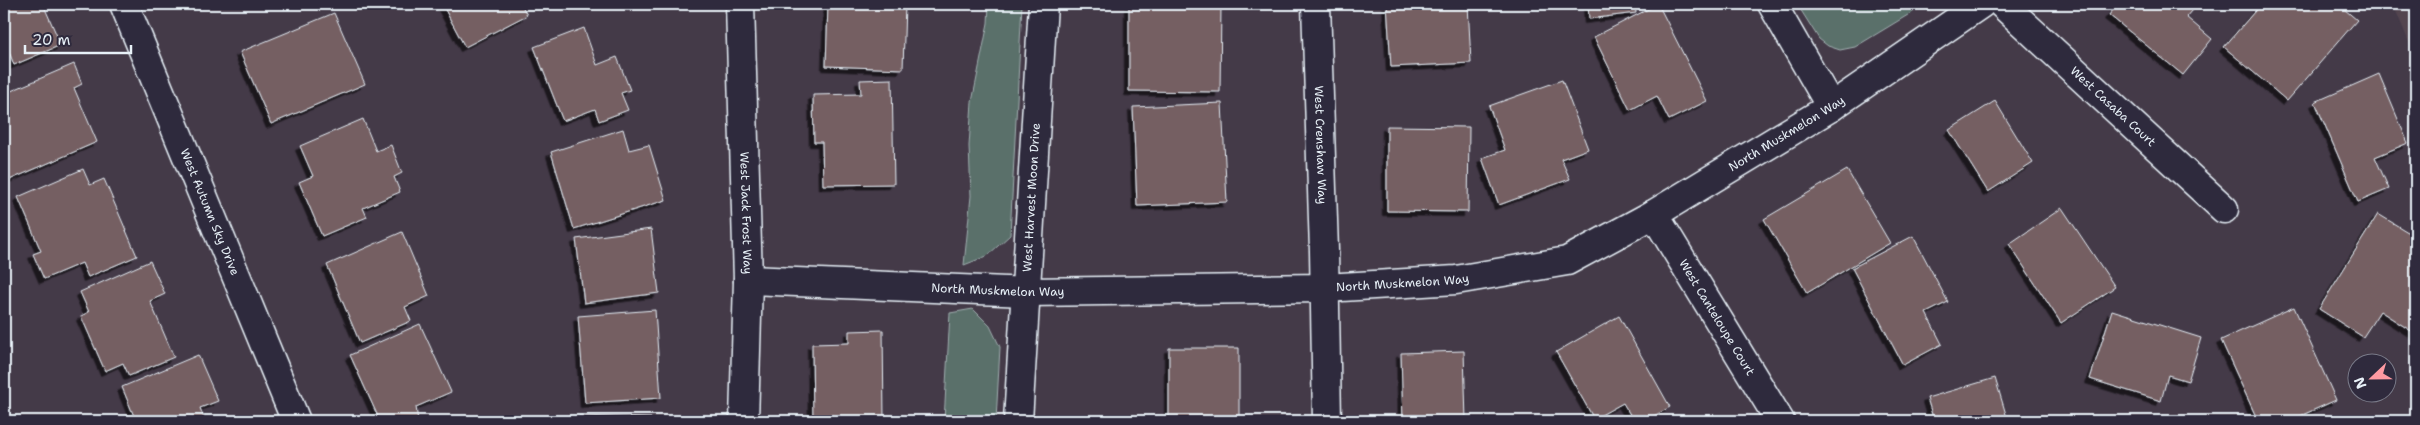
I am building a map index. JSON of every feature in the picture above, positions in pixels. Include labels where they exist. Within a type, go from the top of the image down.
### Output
[{"type":"street","name":"West Autumn Sky Drive","points":[[124,4],[296,421]]},
{"type":"street","name":"West Jack Frost Way","points":[[740,4],[748,280],[744,421]]},
{"type":"street","name":"West Harvest Moon Drive","points":[[1018,421],[1043,4]]},
{"type":"street","name":"West Crenshaw Way","points":[[1316,4],[1325,288],[1327,421]]},
{"type":"street","points":[[1772,4],[1831,107]]},
{"type":"street","name":"North Muskmelon Way","points":[[748,280],[1027,292],[1325,288],[1456,280],[1567,261],[1654,214],[1831,107],[1981,4]]},
{"type":"street","name":"West Casaba Court","points":[[2002,4],[2224,209]]},
{"type":"street","name":"West Canteloupe Court","points":[[1654,214],[1780,421]]},
{"type":"shaded area","points":[[2393,4],[2416,4],[2416,59]]},
{"type":"green space","points":[[989,4],[1022,4],[1010,235],[987,256],[964,265],[971,196],[969,146],[972,102],[988,23]]},
{"type":"green space","points":[[1797,4],[1926,4],[1855,47],[1840,50],[1828,46],[1819,39]]},
{"type":"green space","points":[[973,309],[990,326],[1000,347],[996,421],[944,421],[950,313]]},
{"type":"building","points":[[4,4],[43,4],[61,45],[14,65],[8,49],[4,51]]},
{"type":"building","points":[[442,4],[521,4],[527,15],[465,47]]},
{"type":"building","points":[[828,4],[905,4],[903,69],[826,66]]},
{"type":"building","points":[[1387,4],[1468,4],[1471,63],[1391,67]]},
{"type":"building","points":[[1588,4],[1635,4],[1636,13],[1589,19]]},
{"type":"building","points":[[1658,4],[1707,101],[1669,120],[1657,96],[1630,110],[1594,37]]},
{"type":"building","points":[[2118,4],[2197,4],[2186,17],[2212,39],[2183,75],[2109,15]]},
{"type":"building","points":[[2261,4],[2338,4],[2357,20],[2287,101],[2224,47]]},
{"type":"building","points":[[1129,5],[1221,5],[1220,92],[1129,91]]},
{"type":"building","points":[[334,13],[365,84],[271,124],[240,52]]},
{"type":"building","points":[[584,28],[597,65],[617,57],[630,90],[621,93],[628,110],[599,121],[595,109],[563,121],[534,47]]},
{"type":"building","points":[[74,64],[82,84],[74,88],[97,142],[7,181],[4,174],[4,94]]},
{"type":"building","points":[[2379,74],[2408,143],[2375,157],[2389,189],[2358,202],[2315,102]]},
{"type":"building","points":[[892,79],[894,184],[823,185],[822,142],[814,142],[813,95],[861,94],[860,80]]},
{"type":"building","points":[[1562,80],[1588,149],[1561,159],[1570,179],[1499,205],[1482,158],[1505,150],[1489,106]]},
{"type":"building","points":[[1995,101],[2033,163],[1988,192],[1949,130]]},
{"type":"building","points":[[1222,103],[1227,202],[1137,206],[1133,107]]},
{"type":"building","points":[[363,119],[376,151],[391,145],[402,173],[394,177],[400,192],[363,208],[367,217],[322,236],[299,182],[313,176],[300,146]]},
{"type":"building","points":[[1387,126],[1469,127],[1468,212],[1387,211]]},
{"type":"building","points":[[623,129],[629,150],[649,145],[666,200],[574,229],[551,152]]},
{"type":"building","points":[[83,169],[90,185],[104,179],[137,256],[88,277],[82,263],[44,279],[33,254],[41,251],[18,197]]},
{"type":"building","points":[[1847,170],[1890,243],[1807,293],[1764,219]]},
{"type":"building","points":[[2062,208],[2115,287],[2061,323],[2009,244]]},
{"type":"building","points":[[2378,214],[2416,237],[2416,334],[2380,311],[2363,337],[2319,309]]},
{"type":"building","points":[[651,229],[659,293],[584,303],[576,239]]},
{"type":"building","points":[[402,232],[429,296],[405,307],[411,321],[360,343],[327,265]]},
{"type":"building","points":[[1913,236],[1948,302],[1926,313],[1942,344],[1903,365],[1852,268]]},
{"type":"building","points":[[150,261],[165,294],[150,301],[174,357],[129,376],[123,363],[105,371],[81,316],[89,312],[80,292]]},
{"type":"building","points":[[2294,307],[2336,400],[2289,421],[2258,421],[2221,340]]},
{"type":"building","points":[[655,310],[661,398],[585,403],[578,316]]},
{"type":"building","points":[[2112,310],[2201,338],[2188,381],[2168,375],[2161,401],[2090,379]]},
{"type":"building","points":[[1619,316],[1670,407],[1645,421],[1634,421],[1623,403],[1594,419],[1556,352]]},
{"type":"building","points":[[420,324],[451,392],[416,407],[418,421],[380,421],[350,355]]},
{"type":"building","points":[[883,330],[884,421],[813,421],[812,344],[849,343],[849,331]]},
{"type":"building","points":[[1169,348],[1239,348],[1239,417],[1232,417],[1232,421],[1169,421]]},
{"type":"building","points":[[1464,351],[1466,421],[1403,421],[1401,353]]},
{"type":"building","points":[[198,355],[218,401],[200,408],[205,421],[136,421],[122,387]]},
{"type":"building","points":[[1995,378],[2008,421],[1934,421],[1927,398]]},
{"type":"building","points":[[579,416],[651,418],[651,421],[579,421]]}]
